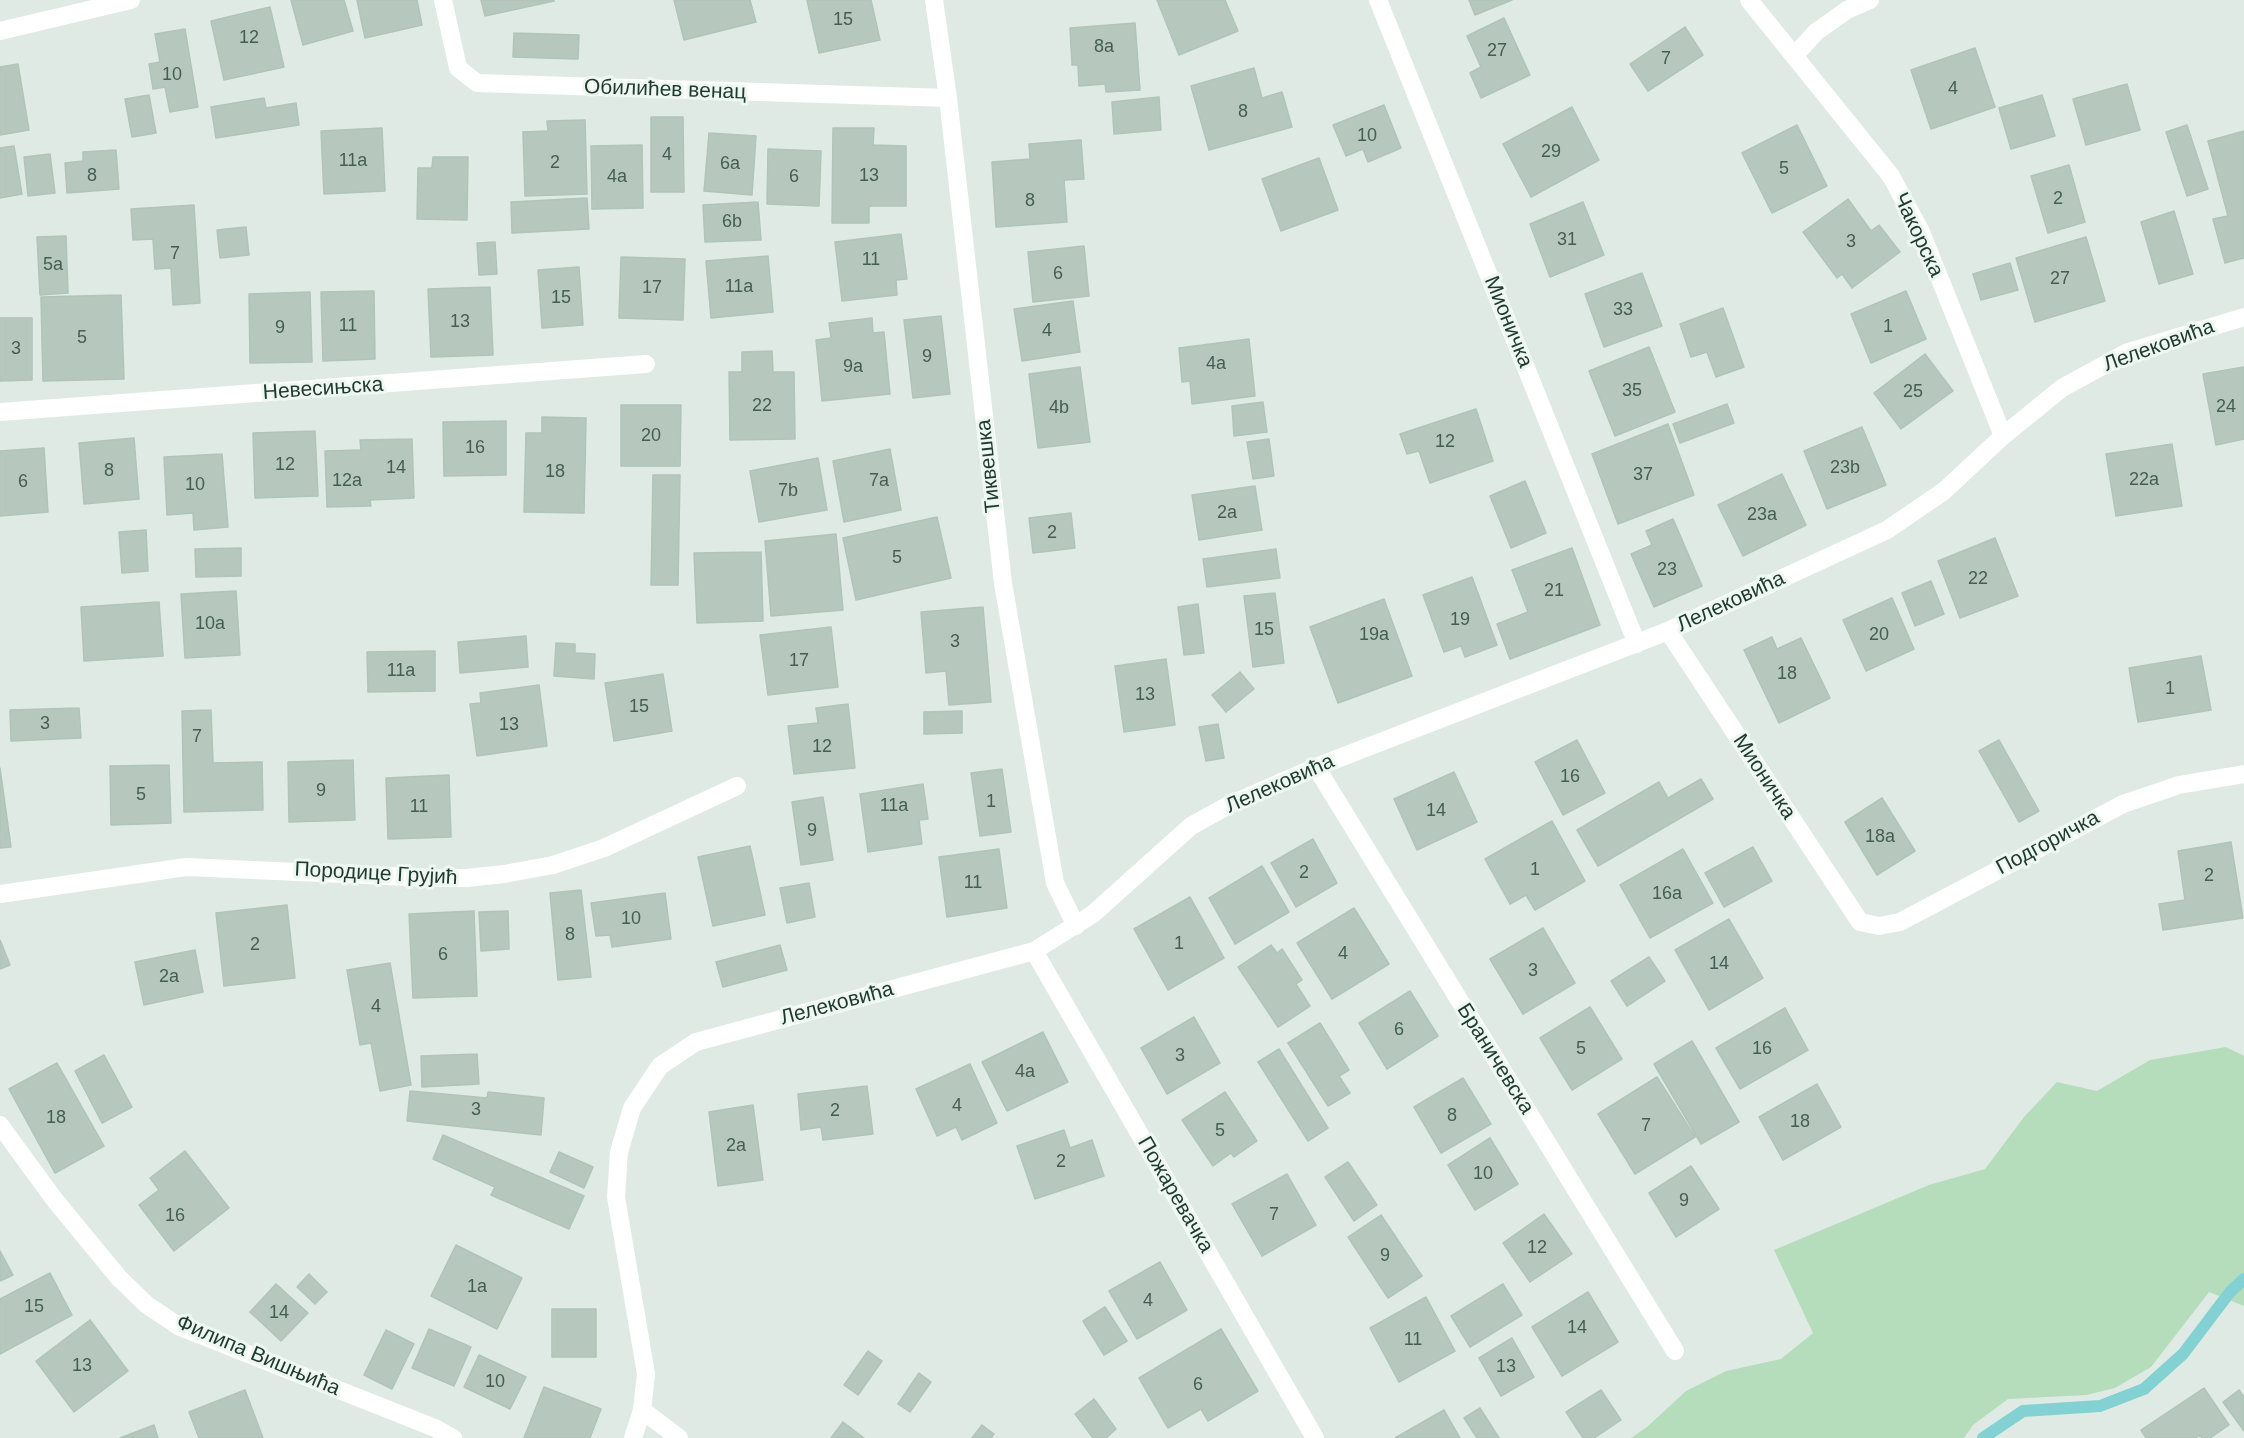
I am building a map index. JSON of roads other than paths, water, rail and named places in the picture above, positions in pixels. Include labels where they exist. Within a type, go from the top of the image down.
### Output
[{"type":"street","points":[[0,31],[131,0]]},
{"type":"street","name":"Обилићев венац","points":[[443,0],[458,68],[477,83],[948,98]]},
{"type":"street","name":"Тиквешка","points":[[934,0],[948,98],[1003,583],[1055,883],[1076,926]]},
{"type":"street","name":"Мионичка","points":[[1378,0],[1637,644]]},
{"type":"street","name":"Чакорска","points":[[1749,0],[1891,176],[1921,232],[2002,436]]},
{"type":"street","points":[[1795,55],[1816,32],[1847,10],[1870,0]]},
{"type":"street","name":"Лелековића","points":[[633,1438],[642,1410],[646,1374],[616,1197],[618,1163],[632,1108],[660,1066],[696,1042],[1034,951],[1093,914],[1191,826],[1229,805],[1316,766],[1637,644],[1887,530],[1944,490],[2002,436],[2062,388],[2128,352],[2244,317]]},
{"type":"street","name":"Невесињска","points":[[0,412],[646,364]]},
{"type":"street","name":"Мионичка","points":[[1668,631],[1860,922]]},
{"type":"street","name":"Браничевска","points":[[1316,766],[1675,1351]]},
{"type":"street","name":"Подгоричка","points":[[1860,922],[1879,926],[1900,922],[2123,804],[2179,785],[2244,774]]},
{"type":"street","name":"Породице Грујић","points":[[0,894],[186,867],[432,878],[467,878],[504,874],[552,865],[604,848],[737,786]]},
{"type":"street","name":"Пожаревачка","points":[[1034,951],[1316,1438]]},
{"type":"street","name":"Филипа Вишњића","points":[[0,1125],[61,1208],[119,1278],[147,1305],[180,1327],[435,1428],[453,1438]]},
{"type":"street","points":[[642,1410],[678,1438]]},
{"type":"waterway","points":[[1983,1438],[2023,1411],[2100,1406],[2144,1389],[2183,1354],[2230,1292],[2244,1279]]}]
